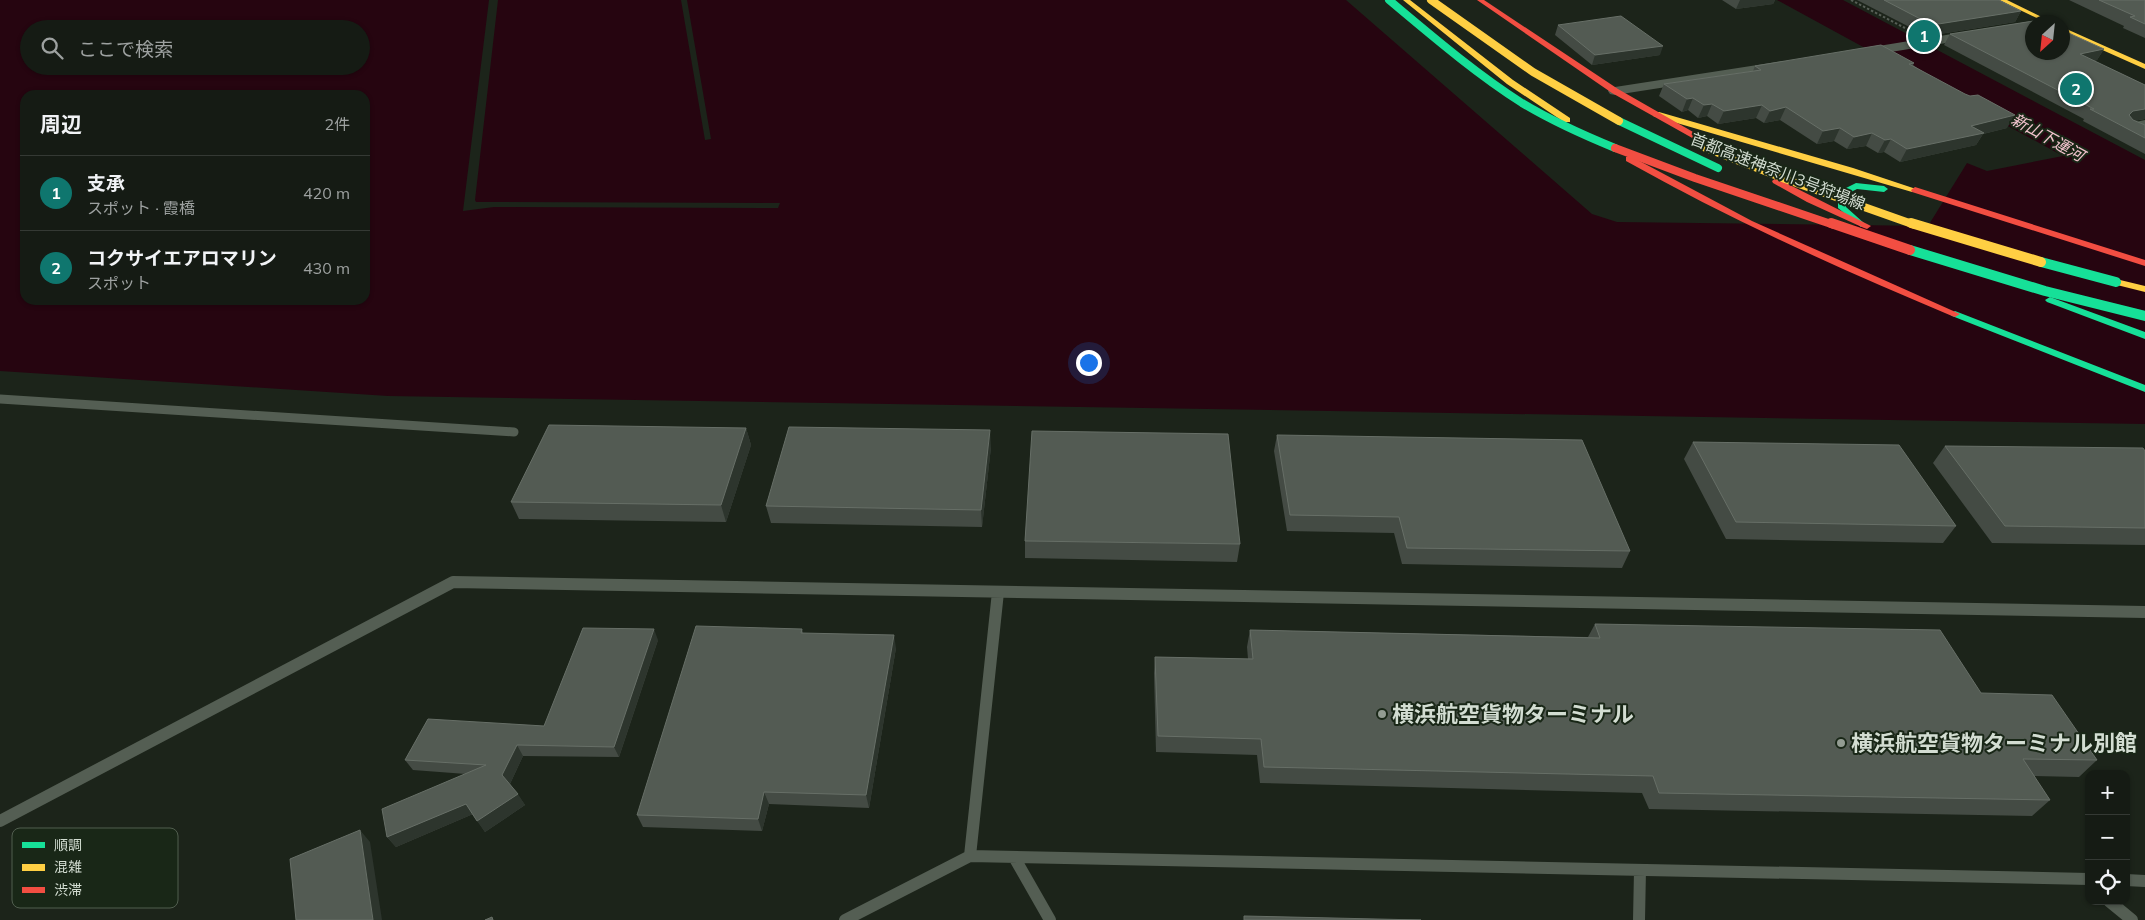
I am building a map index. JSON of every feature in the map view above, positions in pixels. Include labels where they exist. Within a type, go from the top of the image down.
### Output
[{"type":"main road","points":[[1389,0],[1471,67],[1509,94],[1556,121],[1616,149],[1802,214],[1942,260],[2145,316]]},
{"type":"main road","points":[[1406,0],[1510,82],[1550,110],[1638,164],[1740,219],[1872,281],[1989,329],[2145,389]]},
{"type":"main road","name":"首都高速神奈川3号狩場線","points":[[1431,0],[1502,52],[1584,104],[1637,131],[1728,172]]},
{"type":"main road","points":[[1480,0],[1609,94],[1656,114],[1712,132],[1825,162],[2145,272]]},
{"type":"main road","points":[[2002,0],[2034,15]]},
{"type":"main road","points":[[2070,33],[2145,67]]},
{"type":"main road","name":"首都高速神奈川3号狩場線","points":[[1609,94],[1685,139],[1725,157],[1836,199],[1999,250],[2145,289]]},
{"type":"main road","points":[[1656,114],[1810,200],[1862,225],[2145,336]]},
{"type":"main road","name":"首都高速神奈川3号狩場線","points":[[1762,185],[1878,226]]},
{"type":"main road","points":[[1862,225],[1842,208],[1841,194],[1846,188],[1855,186],[1888,185],[2145,263]]},
{"type":"street","points":[[1849,55],[2025,26]]},
{"type":"street","points":[[1609,94],[1800,62]]},
{"type":"street","points":[[2145,124],[2131,127],[2145,134]]},
{"type":"lane","points":[[0,399],[514,432]]},
{"type":"lane","points":[[0,821],[452,582],[2145,612]]},
{"type":"lane","points":[[970,856],[998,592]]},
{"type":"lane","points":[[845,920],[970,856],[2085,881]]},
{"type":"lane","points":[[1014,857],[1050,920]]},
{"type":"lane","points":[[1639,920],[1640,870]]},
{"type":"lane","points":[[2130,880],[2145,881]]},
{"type":"lane","points":[[2114,905],[2132,920]]},
{"type":"path","points":[[1851,0],[1910,30]]},
{"type":"water","name":"新山下運河","points":[[0,0],[1346,0],[1592,214],[1617,222],[1928,226],[1967,163],[1987,171],[2063,156],[1777,0],[1843,0],[2145,160],[2145,424],[388,396],[0,371]]},
{"type":"pier","points":[[489,0],[498,0],[476,202],[780,203],[778,208],[494,207],[463,211]]},
{"type":"pier","points":[[681,0],[687,0],[711,139],[705,140]]},
{"type":"building","points":[[1884,0],[1999,0],[2021,11],[1932,25]]},
{"type":"building","points":[[2099,0],[2145,0],[2145,24],[2130,17],[2135,16]]},
{"type":"building","points":[[1621,16],[1663,46],[1595,55],[1558,25]]},
{"type":"building","points":[[2025,22],[2025,60],[2070,60],[2070,34],[2104,49],[2080,54],[2145,85],[2145,109],[2133,111],[2129,115],[2133,120],[2145,125],[2145,138],[2090,109],[2094,109],[1950,34]]},
{"type":"building","points":[[1881,45],[1914,63],[1909,64],[1965,94],[1970,96],[1978,95],[2015,115],[1971,126],[1984,133],[1907,149],[1891,139],[1885,140],[1872,133],[1854,137],[1840,128],[1823,131],[1786,107],[1770,111],[1762,105],[1724,111],[1712,104],[1704,105],[1693,98],[1687,99],[1664,84],[1761,70],[1755,66]]},
{"type":"building","points":[[549,425],[746,428],[721,505],[511,502]]},
{"type":"building","points":[[789,427],[990,430],[981,510],[766,506]]},
{"type":"building","points":[[1032,431],[1228,434],[1240,544],[1025,541]]},
{"type":"building","points":[[1277,435],[1582,440],[1630,551],[1407,548],[1399,517],[1290,515]]},
{"type":"building","points":[[1693,442],[1899,445],[1956,526],[1736,522]]},
{"type":"building","points":[[1945,446],[2143,448],[2145,451],[2145,528],[2005,526]]},
{"type":"building","points":[[1595,624],[1940,630],[1981,693],[2052,695],[2097,760],[2023,759],[2050,800],[1659,793],[1653,776],[1264,767],[1261,739],[1158,736],[1155,657],[1253,659],[1250,630],[1600,638]]},
{"type":"building","points":[[696,626],[802,629],[801,633],[894,635],[866,795],[764,792],[758,819],[637,815]]},
{"type":"building","points":[[583,628],[654,629],[614,747],[517,745],[502,775],[518,794],[477,821],[466,804],[387,837],[382,809],[486,765],[405,760],[428,719],[544,726]]},
{"type":"building","points":[[360,830],[373,920],[296,920],[290,859]]},
{"type":"building","points":[[1244,916],[1421,920],[1244,920]]},
{"type":"traffic: fast","points":[[1389,0],[1465,62],[1512,96],[1562,125],[1615,148]]},
{"type":"traffic: fast","points":[[1619,121],[1718,168]]},
{"type":"traffic: fast","points":[[1861,224],[1842,208],[1841,194],[1856,186],[1884,189]]},
{"type":"traffic: fast","points":[[1910,250],[2045,291],[2145,316]]},
{"type":"traffic: fast","points":[[2041,262],[2116,282]]},
{"type":"traffic: fast","points":[[2050,300],[2145,336]]},
{"type":"traffic: fast","points":[[1955,314],[2145,389]]},
{"type":"traffic: slow","points":[[1406,0],[1510,82],[1567,120]]},
{"type":"traffic: slow","points":[[1431,0],[1533,72],[1619,121]]},
{"type":"traffic: slow","points":[[2002,0],[2034,15]]},
{"type":"traffic: slow","points":[[2070,33],[2145,67]]},
{"type":"traffic: slow","points":[[1656,114],[1915,190]]},
{"type":"traffic: slow","points":[[1701,146],[1869,210],[2041,262]]},
{"type":"traffic: slow","points":[[2116,282],[2145,289]]},
{"type":"traffic: jam","points":[[1480,0],[1615,91],[1731,156]]},
{"type":"traffic: jam","points":[[1615,148],[1695,178],[1910,250]]},
{"type":"traffic: jam","points":[[1629,159],[1749,223],[1872,279],[1955,314]]},
{"type":"traffic: jam","points":[[1776,181],[1810,200],[1867,226]]},
{"type":"traffic: jam","points":[[1915,190],[2145,263]]},
{"type":"place","name":"支承","points":[[1924,36]]},
{"type":"place","name":"コクサイエアロマリン","points":[[2076,89]]},
{"type":"place","name":"横浜航空貨物ターミナル","points":[[1382,714]]},
{"type":"place","name":"横浜航空貨物ターミナル別館","points":[[1841,743]]}]
